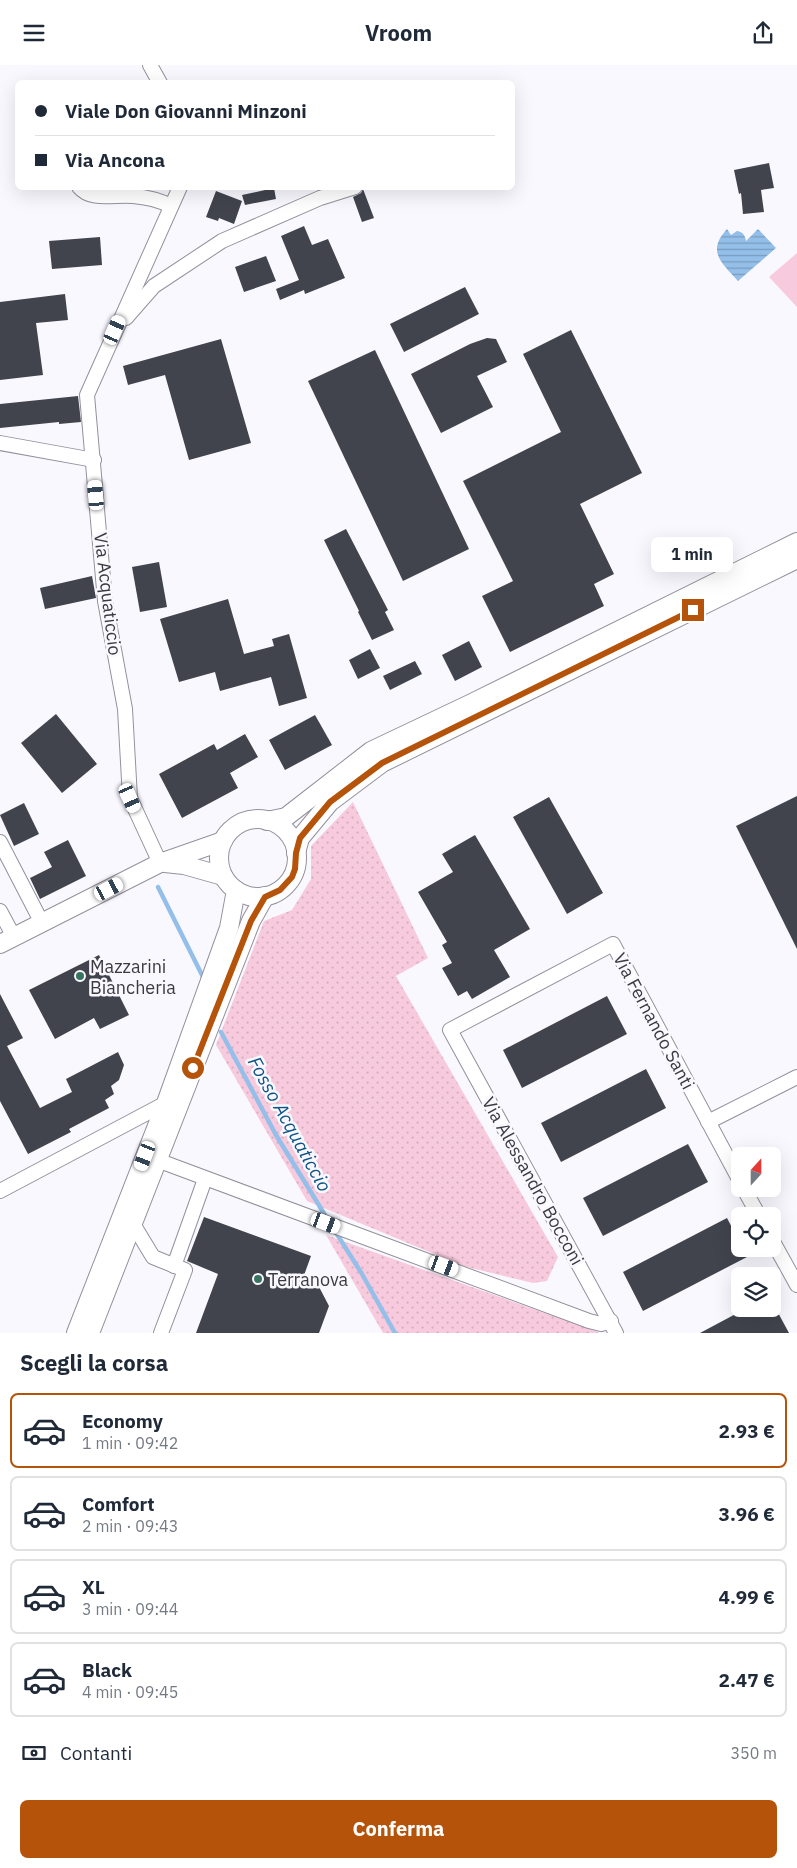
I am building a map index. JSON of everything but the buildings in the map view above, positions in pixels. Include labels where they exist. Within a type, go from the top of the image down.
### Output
[{"type":"main road","points":[[797,542],[371,751],[286,817],[242,823],[234,827],[223,841],[219,858],[223,875],[228,884],[236,890],[255,897],[265,897],[273,894],[287,884],[295,869],[296,853],[300,838],[330,802],[382,763],[797,559]]},
{"type":"main road","points":[[267,821],[283,829],[294,844],[296,853]]},
{"type":"main road","points":[[7,941],[160,863],[223,841]]},
{"type":"main road","points":[[160,863],[184,865],[223,875]]},
{"type":"main road","points":[[76,1333],[166,1103],[229,927],[236,890]]},
{"type":"main road","points":[[90,1333],[251,921],[265,897]]},
{"type":"street","points":[[150,65],[158,80]]},
{"type":"street","points":[[82,190],[84,193],[96,196],[132,196],[158,200],[171,206]]},
{"type":"street","name":"Via Acquaticcio","points":[[160,863],[130,798],[125,709],[105,601],[88,395],[115,330],[179,190]]},
{"type":"street","points":[[115,330],[154,286],[222,241],[320,198],[345,190]]},
{"type":"street","points":[[0,443],[94,460]]},
{"type":"street","points":[[0,842],[42,923]]},
{"type":"street","points":[[0,911],[7,941]]},
{"type":"street","name":"Via Fernando Santi","points":[[450,1030],[613,944],[731,1164]]},
{"type":"street","name":"Via Alessandro Bocconi","points":[[450,1030],[614,1327]]},
{"type":"street","points":[[708,1122],[797,1077]]},
{"type":"street","points":[[0,1191],[166,1103]]},
{"type":"street","points":[[158,1160],[590,1321],[614,1327]]},
{"type":"street","points":[[174,1266],[205,1179]]},
{"type":"street","points":[[133,1223],[153,1257],[185,1270],[161,1333]]},
{"type":"street","points":[[781,1256],[797,1285]]},
{"type":"shaded area","points":[[797,253],[797,307],[769,277]]},
{"type":"shaded area","points":[[353,802],[428,958],[396,976],[558,1257],[547,1281],[533,1283],[463,1266],[307,1201],[216,1045],[264,921],[292,910],[311,879],[311,846]]},
{"type":"shaded area","points":[[326,1235],[598,1332],[598,1333],[383,1333]]},
{"type":"water","points":[[727,229],[731,235],[737,231],[742,233],[746,241],[758,229],[776,248],[738,281],[722,263],[717,251],[721,237]]},
{"type":"waterway","points":[[158,887],[204,979]]},
{"type":"waterway","name":"Fosso Acquaticcio","points":[[221,1032],[276,1135],[328,1220]]},
{"type":"waterway","name":"Fosso Acquaticcio","points":[[335,1231],[395,1333]]},
{"type":"place","name":"Mazzarini Biancheria","points":[[80,976]]},
{"type":"place","name":"Terranova","points":[[258,1279]]},
{"type":"route","points":[[193,1068],[251,921],[265,897],[280,890],[292,877],[300,838],[330,802],[382,763],[693,610]]}]
